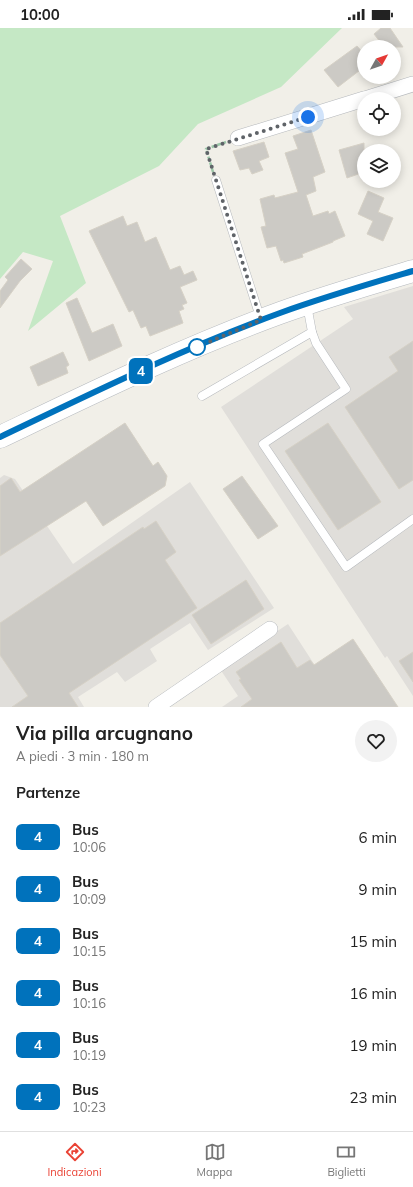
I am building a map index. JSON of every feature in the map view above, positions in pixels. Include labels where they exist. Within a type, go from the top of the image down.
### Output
[{"type":"main road","points":[[0,437],[107,386],[261,320],[413,271]]},
{"type":"street","points":[[387,92],[413,84]]},
{"type":"street","points":[[238,138],[357,101]]},
{"type":"street","points":[[156,707],[270,629]]},
{"type":"lane","points":[[216,180],[261,320]]},
{"type":"lane","points":[[307,304],[312,332],[316,343],[346,389],[263,444],[346,567],[413,519]]},
{"type":"lane","points":[[202,396],[312,332]]},
{"type":"path","points":[[216,180],[206,149],[238,138]]},
{"type":"shaded area","points":[[413,286],[413,696],[387,656],[385,658],[221,407],[353,319],[344,307]]},
{"type":"shaded area","points":[[4,475],[15,479],[73,564],[190,482],[274,608],[208,650],[190,623],[150,649],[157,661],[125,682],[117,672],[78,697],[84,707],[0,707],[0,478]]},
{"type":"shaded area","points":[[288,624],[342,707],[222,707],[238,696],[220,669]]},
{"type":"green space","points":[[0,28],[342,28],[281,87],[198,124],[159,166],[60,216],[86,283],[28,331],[53,261],[23,252],[0,279]]},
{"type":"building","points":[[381,28],[390,28],[398,40],[379,40],[374,34]]},
{"type":"building","points":[[357,46],[357,72],[338,87],[324,70]]},
{"type":"building","points":[[311,130],[325,172],[313,177],[316,191],[306,195],[313,216],[328,211],[329,214],[335,211],[345,236],[302,254],[303,257],[284,263],[283,260],[281,261],[276,246],[267,248],[261,227],[266,226],[260,199],[274,195],[275,198],[298,192],[285,153],[298,149],[293,136]]},
{"type":"building","points":[[264,142],[269,157],[259,161],[263,170],[252,174],[249,168],[240,170],[233,151]]},
{"type":"building","points":[[357,145],[357,174],[347,178],[339,150]]},
{"type":"building","points":[[368,191],[384,198],[378,212],[393,218],[383,241],[367,234],[373,221],[358,214]]},
{"type":"building","points":[[123,216],[127,226],[137,222],[145,242],[156,237],[170,270],[180,266],[184,275],[193,271],[197,280],[180,287],[187,303],[182,305],[184,309],[179,311],[183,323],[150,336],[146,326],[141,328],[133,310],[129,312],[89,231]]},
{"type":"building","points":[[21,259],[32,269],[20,281],[0,308],[0,291],[8,280],[5,277]]},
{"type":"building","points":[[77,298],[92,333],[113,324],[122,346],[89,361],[66,303]]},
{"type":"building","points":[[413,341],[413,480],[399,489],[345,407],[398,371],[389,357]]},
{"type":"building","points":[[63,352],[69,365],[66,367],[68,373],[38,386],[30,367]]},
{"type":"building","points":[[125,423],[153,466],[158,462],[167,476],[165,486],[103,526],[86,501],[0,556],[0,486],[11,478],[20,492]]},
{"type":"building","points":[[328,423],[381,502],[338,530],[285,451]]},
{"type":"building","points":[[242,476],[278,526],[258,539],[223,489]]},
{"type":"building","points":[[156,521],[176,552],[165,560],[197,608],[69,693],[78,707],[12,707],[28,696],[0,655],[0,623],[143,527],[144,529]]},
{"type":"building","points":[[246,580],[264,609],[211,644],[192,615]]},
{"type":"building","points":[[353,639],[398,707],[241,707],[252,699],[239,680],[241,679],[236,672],[281,642],[297,668],[310,660],[314,665]]},
{"type":"building","points":[[413,652],[413,682],[399,661]]},
{"type":"bus line","name":"4","points":[[0,437],[107,386],[246,326],[281,313],[413,271]]},
{"type":"route","points":[[197,347],[261,320],[206,149],[308,117]]}]
